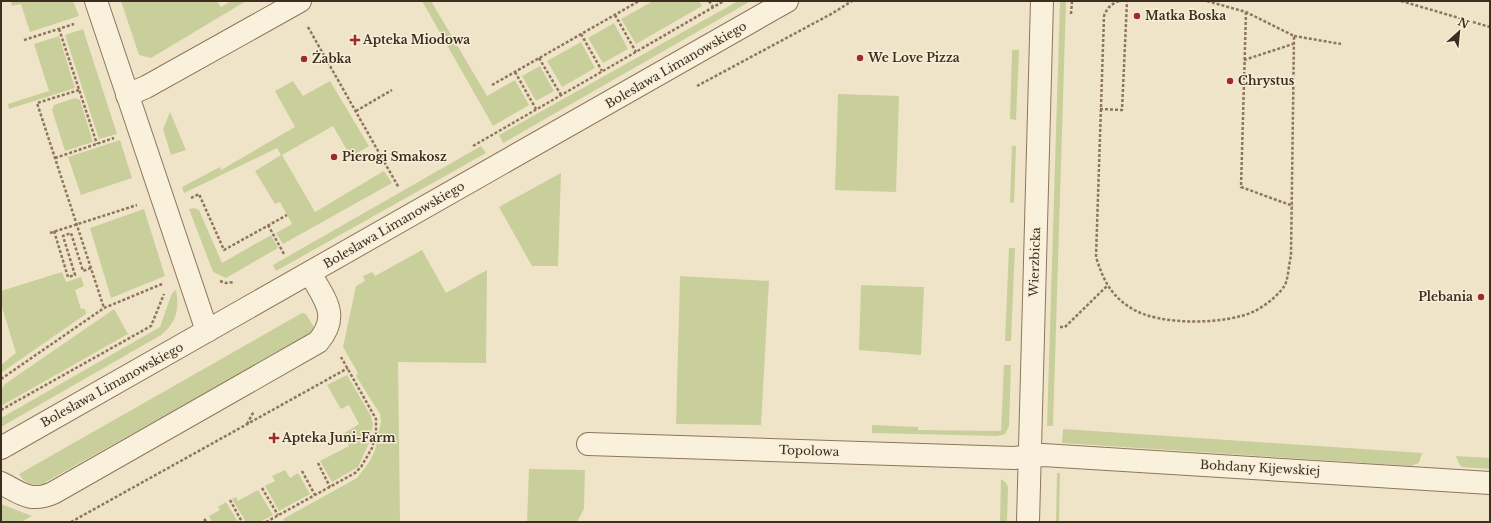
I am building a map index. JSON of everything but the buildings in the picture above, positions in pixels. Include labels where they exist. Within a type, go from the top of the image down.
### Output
[{"type":"street","points":[[96,1],[207,331]]},
{"type":"street","name":"Bolesława Limanowskiego","points":[[1,448],[787,1]]},
{"type":"street","name":"Wierzbicka","points":[[1028,522],[1042,1]]},
{"type":"street","points":[[127,95],[146,87],[298,2]]},
{"type":"street","points":[[1,483],[26,496],[35,498],[42,498],[52,494],[318,342],[328,328],[330,314],[328,306],[310,273]]},
{"type":"street","name":"Topolowa","points":[[588,444],[1014,458],[1030,457]]},
{"type":"street","name":"Bohdany Kijewskiej","points":[[1030,457],[1043,455],[1490,483]]},
{"type":"path","points":[[492,84],[639,1]]},
{"type":"path","points":[[710,1],[713,7]]},
{"type":"path","points":[[468,149],[724,1]]},
{"type":"path","points":[[833,13],[852,1]]},
{"type":"path","points":[[1118,1],[1106,9],[1104,16],[1096,257],[1100,272],[1107,286],[1132,308],[1150,316],[1168,320],[1211,321],[1235,317],[1254,311],[1271,301],[1285,285],[1291,256],[1294,36]]},
{"type":"path","points":[[1100,109],[1122,110],[1127,1]]},
{"type":"path","points":[[1207,1],[1246,12],[1294,36],[1341,44]]},
{"type":"path","points":[[1401,1],[1490,27]]},
{"type":"path","points":[[298,2],[356,112],[399,188]]},
{"type":"path","points":[[1246,12],[1240,187],[1292,206]]},
{"type":"path","points":[[615,15],[636,52]]},
{"type":"path","points":[[24,40],[78,22]]},
{"type":"path","points":[[59,29],[97,144]]},
{"type":"path","points":[[581,34],[602,71]]},
{"type":"path","points":[[1244,60],[1293,44]]},
{"type":"path","points":[[539,58],[561,95]]},
{"type":"path","points":[[515,72],[536,109]]},
{"type":"path","points":[[80,90],[37,104],[104,308]]},
{"type":"path","points":[[356,112],[392,90]]},
{"type":"path","points":[[55,158],[116,138]]},
{"type":"path","points":[[392,192],[406,184]]},
{"type":"path","points":[[189,199],[199,194],[224,250],[287,215]]},
{"type":"path","points":[[50,233],[144,202]]},
{"type":"path","points":[[268,225],[284,254],[279,257]]},
{"type":"path","points":[[54,232],[68,277],[75,275],[63,236],[71,233],[83,271],[91,268]]},
{"type":"path","points":[[1,379],[104,308],[205,265],[210,275],[218,280],[226,283],[235,282]]},
{"type":"path","points":[[1060,327],[1065,327],[1107,286]]},
{"type":"path","points":[[1,410],[151,326]]},
{"type":"path","points":[[266,522],[355,473],[361,467],[372,448],[376,433],[376,419],[339,352]]},
{"type":"path","points":[[71,522],[348,368]]},
{"type":"path","points":[[318,463],[330,487]]},
{"type":"path","points":[[302,471],[315,495]]},
{"type":"path","points":[[262,488],[278,516]]},
{"type":"path","points":[[230,500],[242,522]]},
{"type":"green space","points":[[11,1],[73,1],[79,16],[30,32],[21,4],[12,6]]},
{"type":"green space","points":[[121,1],[217,1],[221,7],[231,1],[246,1],[151,58],[139,55]]},
{"type":"green space","points":[[422,1],[431,1],[487,96],[515,80],[529,105],[493,126]]},
{"type":"green space","points":[[653,1],[699,1],[702,6],[636,44],[621,19]]},
{"type":"green space","points":[[738,1],[751,1],[503,143],[499,135]]},
{"type":"green space","points":[[1060,1],[1066,1],[1053,426],[1047,426]]},
{"type":"green space","points":[[614,23],[628,49],[603,63],[588,38]]},
{"type":"green space","points":[[83,29],[117,134],[99,139],[65,35]]},
{"type":"green space","points":[[59,36],[75,88],[9,109],[8,104],[49,91],[34,44]]},
{"type":"green space","points":[[581,42],[595,68],[562,87],[547,61]]},
{"type":"green space","points":[[1012,50],[1019,50],[1016,120],[1010,119]]},
{"type":"green space","points":[[540,66],[554,91],[536,101],[522,76]]},
{"type":"green space","points":[[293,81],[303,96],[330,81],[369,146],[351,157],[333,126],[282,155],[315,212],[384,171],[392,183],[283,244],[276,233],[292,224],[280,202],[275,204],[255,171],[281,155],[277,148],[184,193],[182,187],[220,167],[221,170],[295,127],[275,91]]},
{"type":"green space","points":[[838,94],[899,96],[896,192],[835,190]]},
{"type":"green space","points":[[75,98],[80,100],[93,142],[65,151],[52,110],[54,105]]},
{"type":"green space","points":[[170,112],[186,150],[171,155],[163,129]]},
{"type":"green space","points":[[120,140],[132,178],[81,195],[68,157]]},
{"type":"green space","points":[[481,146],[486,153],[276,271],[273,265]]},
{"type":"green space","points":[[1012,146],[1016,146],[1014,202],[1010,203]]},
{"type":"green space","points":[[561,173],[558,266],[532,266],[499,207]]},
{"type":"green space","points":[[194,208],[199,210],[222,263],[271,235],[278,248],[226,278],[213,272],[189,209]]},
{"type":"green space","points":[[144,209],[165,276],[111,298],[90,228]]},
{"type":"green space","points":[[1009,248],[1015,248],[1011,341],[1005,341]]},
{"type":"green space","points":[[422,250],[446,293],[487,270],[486,363],[398,362],[400,522],[284,522],[283,519],[357,478],[370,461],[375,450],[381,421],[380,414],[356,376],[358,373],[343,347],[356,286],[365,281],[363,276],[372,272],[375,276]]},
{"type":"green space","points":[[62,272],[66,282],[81,277],[84,286],[75,290],[81,309],[85,309],[86,314],[1,373],[1,365],[16,353],[1,304],[1,291]]},
{"type":"green space","points":[[680,276],[769,281],[761,425],[676,424]]},
{"type":"green space","points":[[861,285],[924,287],[921,355],[859,350]]},
{"type":"green space","points":[[176,290],[176,315],[170,326],[161,335],[1,427],[1,418],[160,327],[172,293]]},
{"type":"green space","points":[[114,309],[128,334],[1,406],[1,390],[5,384]]},
{"type":"green space","points":[[302,313],[306,314],[315,329],[307,336],[44,483],[36,485],[30,484],[19,474]]},
{"type":"green space","points":[[1004,365],[1011,365],[1009,426],[1005,434],[997,436],[872,433],[872,425],[918,427],[918,430],[1001,431]]},
{"type":"green space","points":[[347,375],[371,416],[373,425],[368,445],[358,467],[332,482],[320,461],[349,446],[343,434],[359,424],[349,405],[341,409],[327,385]]},
{"type":"green space","points":[[1063,429],[1422,453],[1419,463],[1411,466],[1062,443]]},
{"type":"green space","points":[[1456,456],[1490,458],[1490,469],[1462,467]]},
{"type":"green space","points":[[529,469],[585,470],[584,509],[577,522],[527,522]]},
{"type":"green space","points":[[285,470],[290,478],[298,473],[310,494],[279,511],[265,486],[275,481],[272,476]]},
{"type":"green space","points":[[1057,473],[1060,473],[1059,522],[1056,522]]},
{"type":"green space","points":[[1001,479],[1008,487],[1007,522],[1000,522]]},
{"type":"green space","points":[[258,490],[273,515],[260,522],[246,522],[232,499],[236,497],[238,501]]},
{"type":"green space","points":[[226,502],[238,522],[212,522],[209,516],[220,510],[218,507]]},
{"type":"green space","points":[[1,504],[32,516],[21,522],[1,522]]},
{"type":"place","name":"Matka Boska","points":[[1137,16]]},
{"type":"place","name":"Apteka Miodowa","points":[[355,40]]},
{"type":"place","name":"We Love Pizza","points":[[860,58]]},
{"type":"place","name":"Żabka","points":[[304,59]]},
{"type":"place","name":"Chrystus","points":[[1230,81]]},
{"type":"place","name":"Pierogi Smakosz","points":[[334,157]]},
{"type":"place","name":"Plebania","points":[[1481,297]]},
{"type":"place","name":"Apteka Juni-Farm","points":[[274,438]]}]
